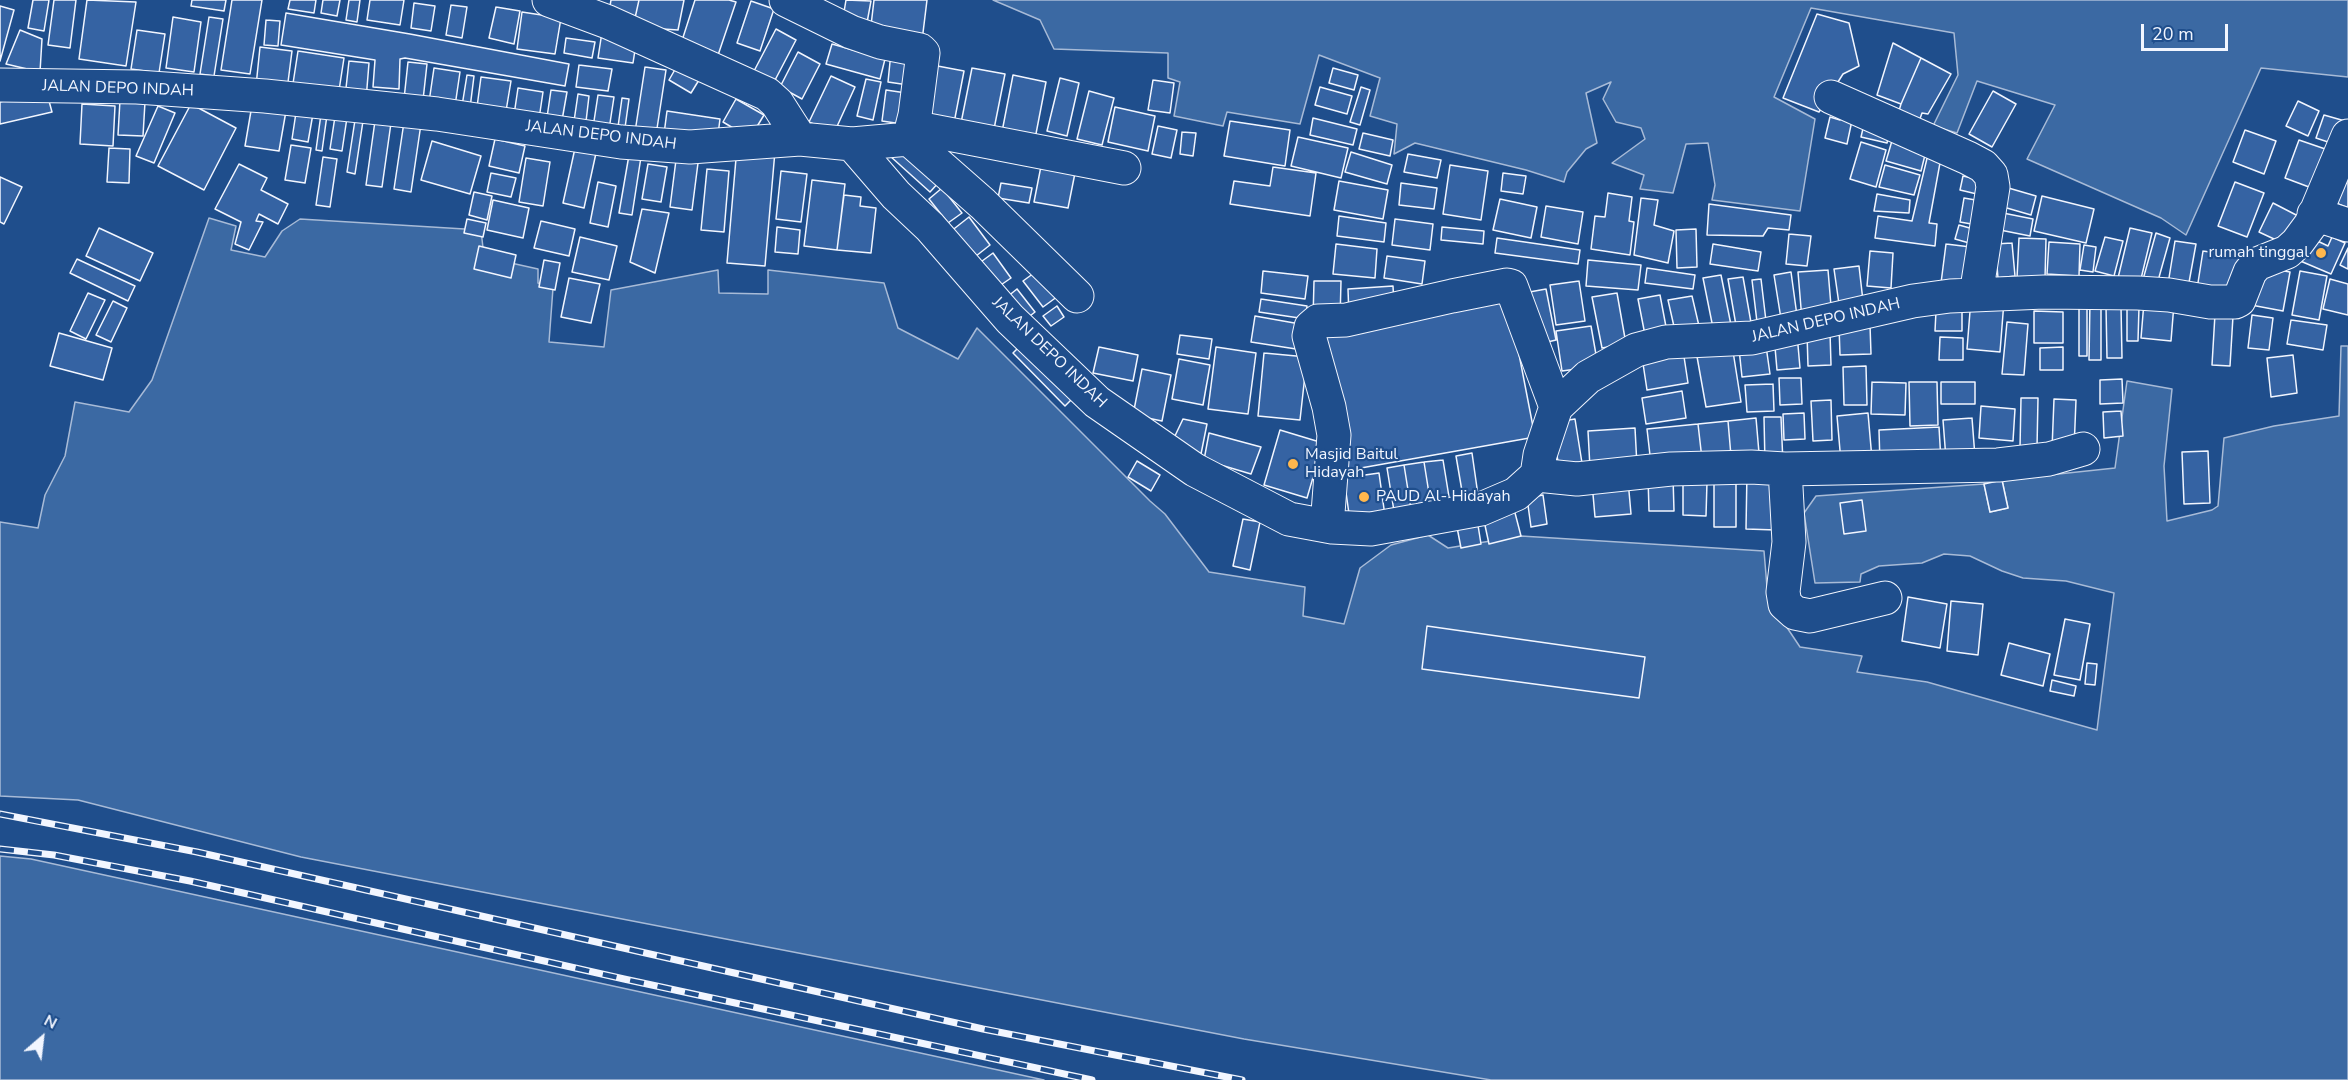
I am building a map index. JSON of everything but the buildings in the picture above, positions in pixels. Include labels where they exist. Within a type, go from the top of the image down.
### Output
[{"type":"street","points":[[549,0],[627,30],[767,94],[777,103],[800,139]]},
{"type":"street","points":[[786,0],[851,32],[880,42],[920,50],[923,53],[910,133]]},
{"type":"street","name":"JALAN DEPO INDAH","points":[[0,85],[137,87],[265,96],[437,114],[621,142],[671,146],[702,147],[800,139],[852,144],[896,195],[930,227],[1010,319],[1097,402],[1145,437],[1213,480],[1289,519],[1328,526],[1371,529],[1481,509],[1516,494],[1537,475],[1540,455],[1556,408],[1588,376],[1636,350],[1666,342],[1752,338],[1913,301],[1976,295],[2044,292],[2138,293],[2230,303],[2239,300],[2250,272],[2257,264],[2287,252],[2311,224],[2348,136]]},
{"type":"street","points":[[1831,97],[1968,158],[1983,166],[1991,175],[1993,187],[1976,295]]},
{"type":"street","points":[[910,133],[1077,296]]},
{"type":"street","points":[[852,144],[910,133],[1124,168]]},
{"type":"street","points":[[2314,214],[2348,225]]},
{"type":"street","points":[[1328,526],[1334,435],[1329,407],[1309,336],[1311,327],[1318,321],[1346,320],[1452,296],[1511,286],[1556,408]]},
{"type":"street","points":[[1537,475],[1577,479],[1671,469],[1998,465],[2049,459],[2083,449]]},
{"type":"street","points":[[1785,469],[1789,542],[1783,592],[1785,604],[1795,613],[1810,616],[1885,598]]},
{"type":"water","points":[[993,0],[2348,0],[2348,77],[2261,68],[2186,235],[2161,218],[2027,159],[2055,105],[1977,81],[1957,133],[1933,126],[1958,75],[1954,33],[1811,8],[1774,97],[1815,119],[1800,211],[1712,200],[1715,185],[1708,143],[1686,144],[1673,193],[1640,189],[1644,175],[1612,163],[1645,139],[1641,128],[1616,122],[1603,99],[1611,82],[1586,93],[1597,143],[1586,149],[1567,172],[1564,182],[1526,170],[1415,143],[1394,154],[1397,124],[1370,116],[1380,78],[1319,55],[1300,124],[1227,112],[1223,126],[1174,116],[1180,82],[1168,78],[1168,53],[1054,49],[1040,20]]},
{"type":"water","points":[[209,218],[236,226],[231,250],[265,257],[282,231],[300,219],[481,230],[484,257],[538,269],[538,283],[553,288],[549,342],[604,347],[611,290],[718,270],[719,293],[768,294],[768,270],[884,283],[898,328],[958,359],[977,328],[1165,514],[1209,572],[1305,587],[1303,616],[1344,624],[1360,568],[1391,545],[1428,535],[1448,548],[1521,536],[1764,551],[1768,599],[1800,647],[1862,656],[1857,672],[1927,682],[2097,730],[2114,593],[2066,581],[2023,578],[1970,556],[1944,554],[1922,563],[1879,566],[1861,574],[1860,582],[1815,583],[1804,513],[1816,496],[1984,484],[1990,512],[2008,508],[2002,480],[2115,468],[2127,381],[2172,389],[2164,466],[2167,521],[2212,510],[2218,506],[2224,438],[2274,426],[2339,416],[2341,346],[2348,346],[2348,1080],[1491,1080],[1244,1039],[301,857],[78,800],[0,796],[0,522],[38,528],[45,495],[65,456],[75,402],[129,412],[152,380]]},
{"type":"water","points":[[0,856],[31,859],[1044,1080],[0,1080]]},
{"type":"railway","points":[[0,814],[197,852],[983,1029],[1242,1080]]},
{"type":"railway","points":[[0,849],[54,855],[190,881],[624,979],[1092,1080]]},
{"type":"place","name":"rumah tinggal","points":[[2321,253]]},
{"type":"place","name":"Masjid Baitul Hidayah","points":[[1293,464]]},
{"type":"place","name":"PAUD Al- Hidayah","points":[[1364,497]]}]
